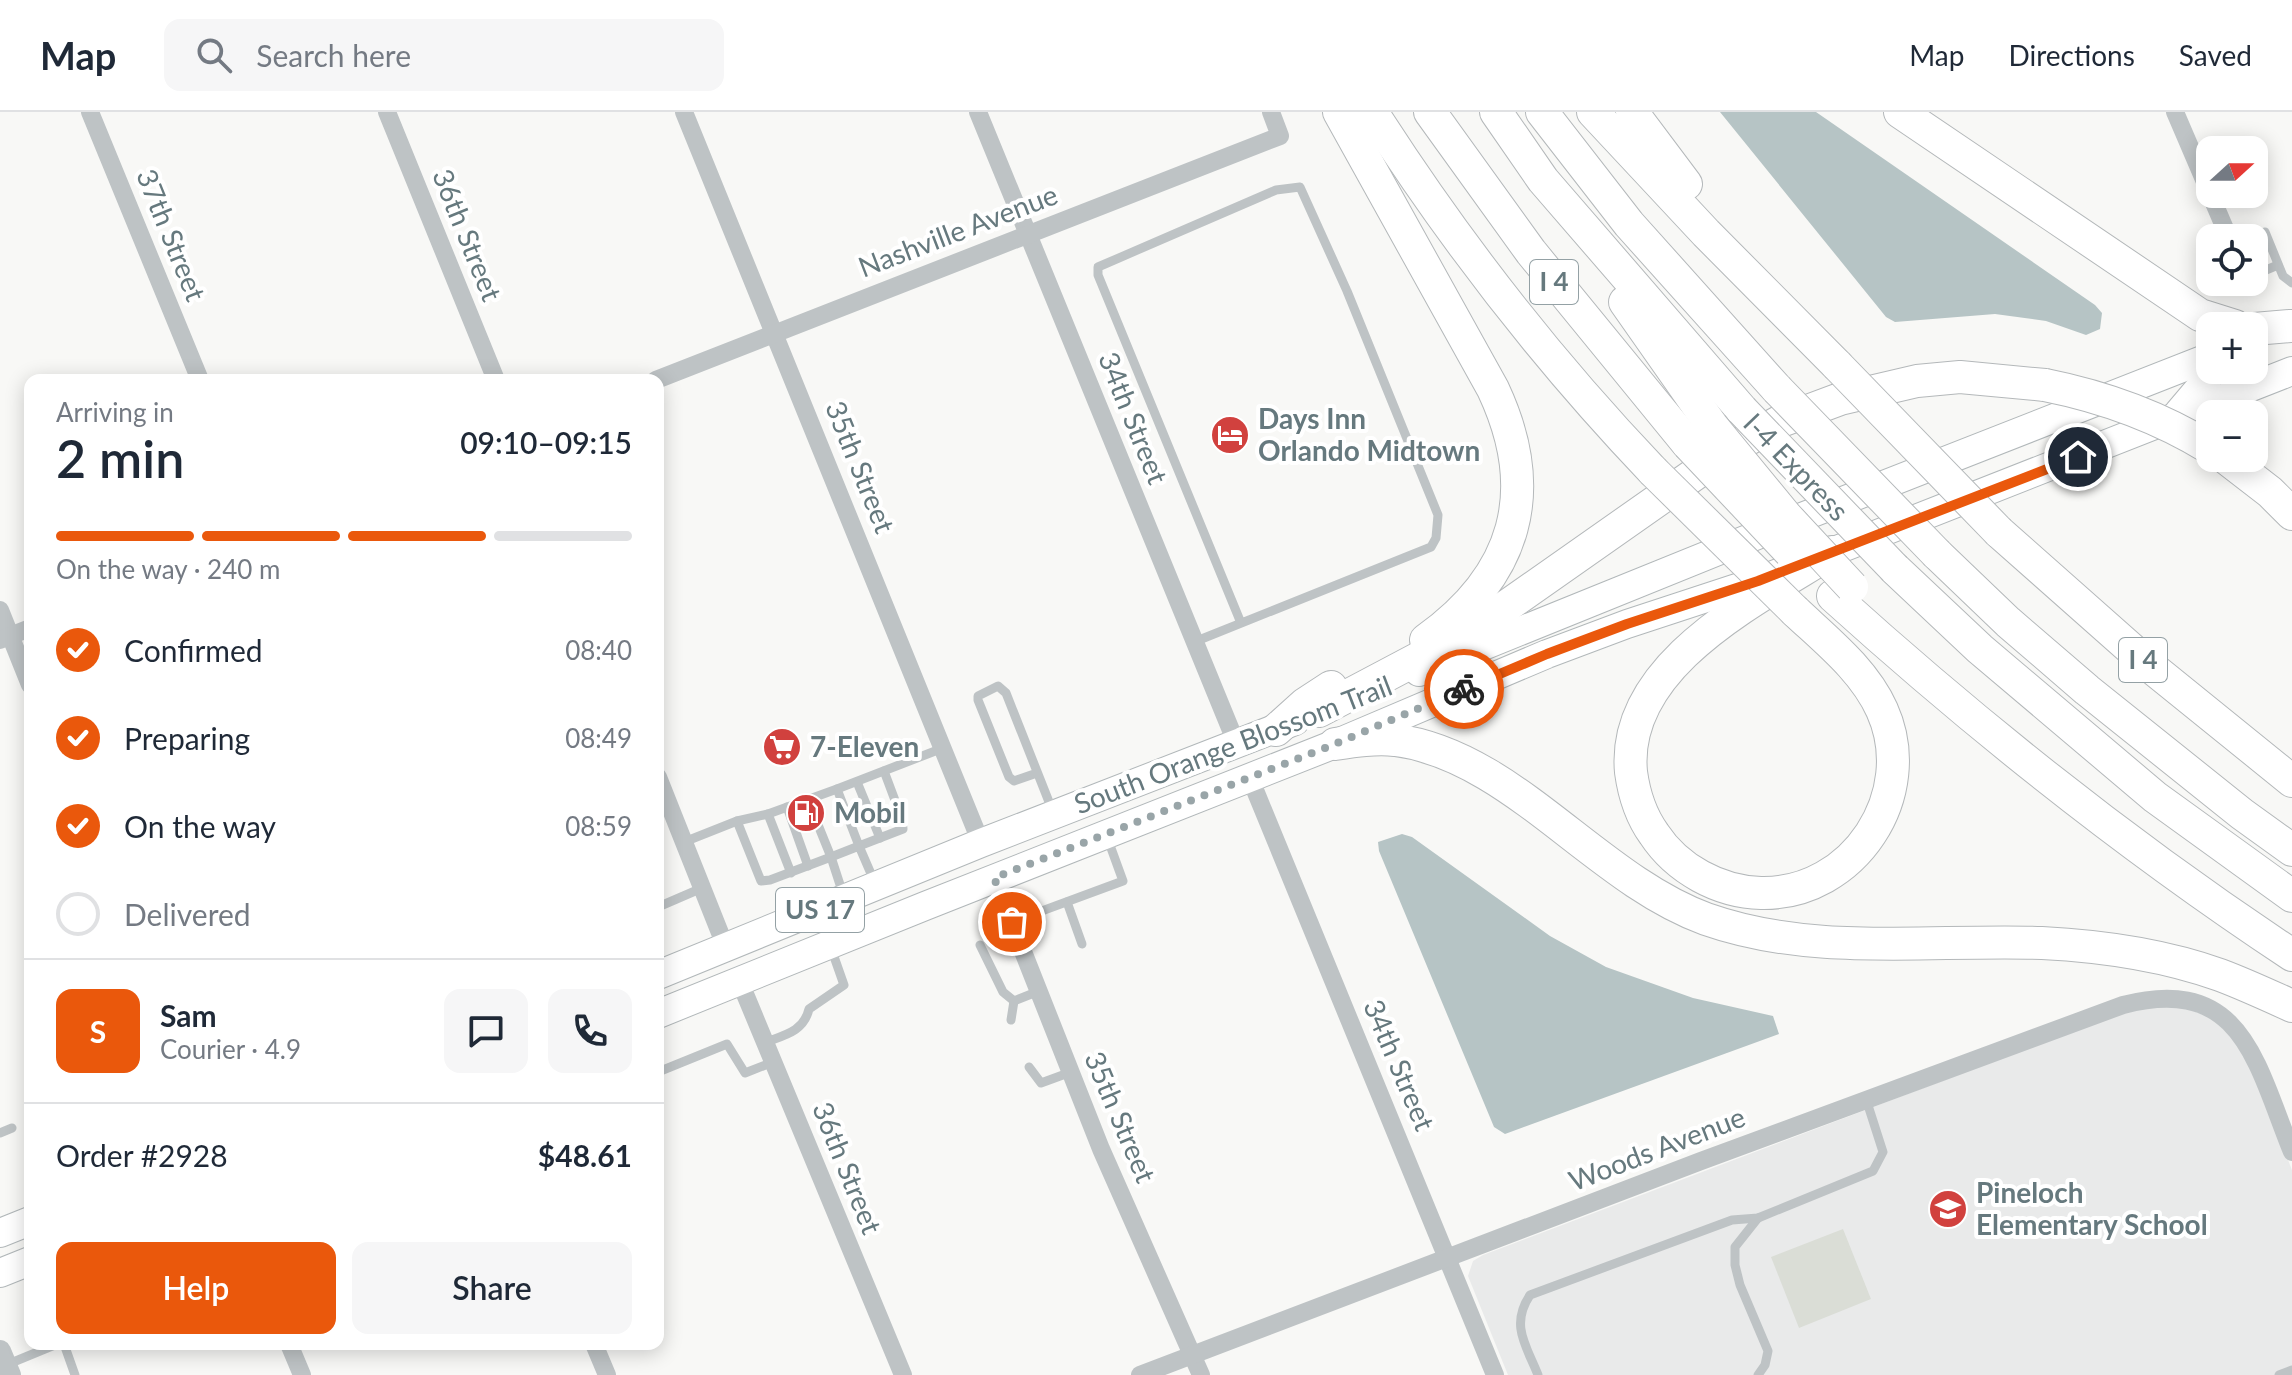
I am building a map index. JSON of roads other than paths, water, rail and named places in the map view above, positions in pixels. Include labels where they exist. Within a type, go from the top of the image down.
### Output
[{"type":"highway","points":[[1276,730],[1305,704],[1331,687],[1413,649],[1471,600],[1504,551],[1518,498],[1516,457],[1498,400],[1339,112]]},
{"type":"highway","points":[[1372,112],[1436,208],[1500,293],[1594,407],[1653,471],[1795,611],[1856,669],[1881,707],[1892,743],[1891,787],[1884,811],[1873,832],[1857,852],[1837,869],[1794,889],[1760,893],[1743,891],[1698,875],[1672,856],[1653,833],[1639,807],[1632,778],[1631,752],[1636,725],[1654,689],[1691,647],[1732,615],[1832,552]]},
{"type":"highway","name":"I 4","points":[[1430,112],[1531,252],[1843,592],[1886,643],[1993,732],[2177,876],[2292,955]]},
{"type":"highway","name":"I-4 Express","points":[[1496,112],[1543,180],[1742,410],[1895,569],[1980,649],[2155,797],[2292,896]]},
{"type":"highway","name":"I-4 Express","points":[[1542,112],[1629,224],[1777,389],[1937,554],[2008,622],[2087,690],[2292,850]]},
{"type":"highway","points":[[1593,112],[1706,233],[1837,365]]},
{"type":"highway","name":"I 4","points":[[1632,112],[1690,191],[1837,365],[1999,532],[2156,671],[2292,781]]},
{"type":"highway","points":[[1900,112],[2196,318]]},
{"type":"highway","points":[[1543,180],[1700,435]]},
{"type":"highway","points":[[2268,337],[2291,349]]},
{"type":"highway","points":[[1319,711],[1474,629],[1732,448],[1781,421],[1840,399],[1917,381],[1960,377],[2045,385],[2127,406],[2196,440]]},
{"type":"highway","points":[[2180,414],[2203,384]]},
{"type":"highway","points":[[2244,472],[2292,514]]},
{"type":"highway","points":[[1335,744],[1393,740],[1425,746],[1462,760],[1505,787],[1649,892],[1682,909],[1724,924],[1794,939],[1830,943],[2044,943],[2107,950],[2169,960],[2220,975],[2292,1006]]},
{"type":"main road","points":[[2268,343],[2291,349]]},
{"type":"main road","name":"South Orange Blossom Trail","points":[[664,1012],[1335,744],[1547,654],[1758,581],[2180,414],[2291,349]]},
{"type":"main road","name":"South Orange Blossom Trail","points":[[664,973],[981,843],[1276,730],[1797,519],[2196,362]]},
{"type":"main road","points":[[994,878],[1030,842],[1184,779],[1237,745]]},
{"type":"main road","points":[[786,963],[824,931],[936,882],[961,865],[981,843]]},
{"type":"main road","points":[[0,1233],[24,1223]]},
{"type":"main road","points":[[0,1273],[24,1263]]},
{"type":"street","name":"37th Street","points":[[90,112],[198,374]]},
{"type":"street","name":"36th Street","points":[[387,112],[494,374]]},
{"type":"street","name":"35th Street","points":[[684,112],[981,843]]},
{"type":"street","name":"34th Street","points":[[978,112],[1237,745]]},
{"type":"street","name":"Nashville Avenue","points":[[664,377],[1280,136],[1271,112]]},
{"type":"street","points":[[2175,112],[2223,224]]},
{"type":"street","points":[[0,610],[5,638],[24,674]]},
{"type":"street","points":[[5,638],[24,630]]},
{"type":"street","name":"34th Street","points":[[1250,778],[1495,1375]]},
{"type":"street","points":[[664,792],[726,948]]},
{"type":"street","name":"35th Street","points":[[994,878],[1101,1149],[1201,1375]]},
{"type":"street","name":"36th Street","points":[[740,982],[903,1375]]},
{"type":"street","name":"Woods Avenue","points":[[1140,1375],[1866,1099],[2147,998],[2172,997],[2198,1001],[2220,1013],[2242,1038],[2256,1062],[2292,1152]]},
{"type":"street","points":[[292,1350],[302,1375]]},
{"type":"street","points":[[597,1350],[607,1375]]},
{"type":"lane","points":[[1194,642],[1431,547],[1436,538],[1438,515],[1433,501],[1347,291],[1300,187],[1276,190],[1098,267],[1098,275],[1241,623]]},
{"type":"lane","points":[[2268,240],[2283,276],[2292,283]]},
{"type":"lane","points":[[2268,271],[2278,265]]},
{"type":"lane","points":[[1037,773],[1014,781],[1009,777],[978,700],[982,692],[998,686],[1003,688],[1054,815]]},
{"type":"lane","points":[[684,842],[737,821],[808,800],[943,748]]},
{"type":"lane","points":[[737,821],[761,881],[791,873],[903,829],[884,771]]},
{"type":"lane","points":[[857,782],[880,838]]},
{"type":"lane","points":[[837,789],[876,887]]},
{"type":"lane","points":[[808,800],[845,899]]},
{"type":"lane","points":[[787,807],[808,866]]},
{"type":"lane","points":[[768,814],[791,873]]},
{"type":"lane","points":[[1012,922],[1123,881],[1106,834]]},
{"type":"lane","points":[[664,904],[702,888]]},
{"type":"lane","points":[[1067,902],[1082,944]]},
{"type":"lane","points":[[766,1042],[800,1028],[806,1021],[809,1009],[844,985],[829,945]]},
{"type":"lane","points":[[980,945],[1003,992],[1014,1001]]},
{"type":"lane","points":[[1014,1001],[1039,991]]},
{"type":"lane","points":[[1011,1020],[1014,1001]]},
{"type":"lane","points":[[664,1070],[727,1044],[745,1073],[773,1062]]},
{"type":"lane","points":[[1029,1067],[1041,1083],[1071,1072]]},
{"type":"lane","points":[[1538,1375],[1518,1324],[1521,1308],[1530,1295],[1732,1220],[1758,1218],[1873,1171],[1883,1152],[1866,1099]]},
{"type":"lane","points":[[0,1133],[12,1128]]},
{"type":"lane","points":[[1758,1218],[1735,1247],[1740,1285],[1768,1351],[1765,1365],[1758,1375]]},
{"type":"lane","points":[[5,1364],[41,1350]]},
{"type":"lane","points":[[66,1350],[75,1375]]},
{"type":"lane","points":[[2279,1375],[2292,1370]]},
{"type":"place","name":"Days Inn Orlando Midtown","points":[[1230,435]]},
{"type":"place","name":"7-Eleven","points":[[782,747]]},
{"type":"place","name":"Mobil","points":[[806,813]]},
{"type":"place","name":"Pineloch Elementary School","points":[[1948,1209]]}]
